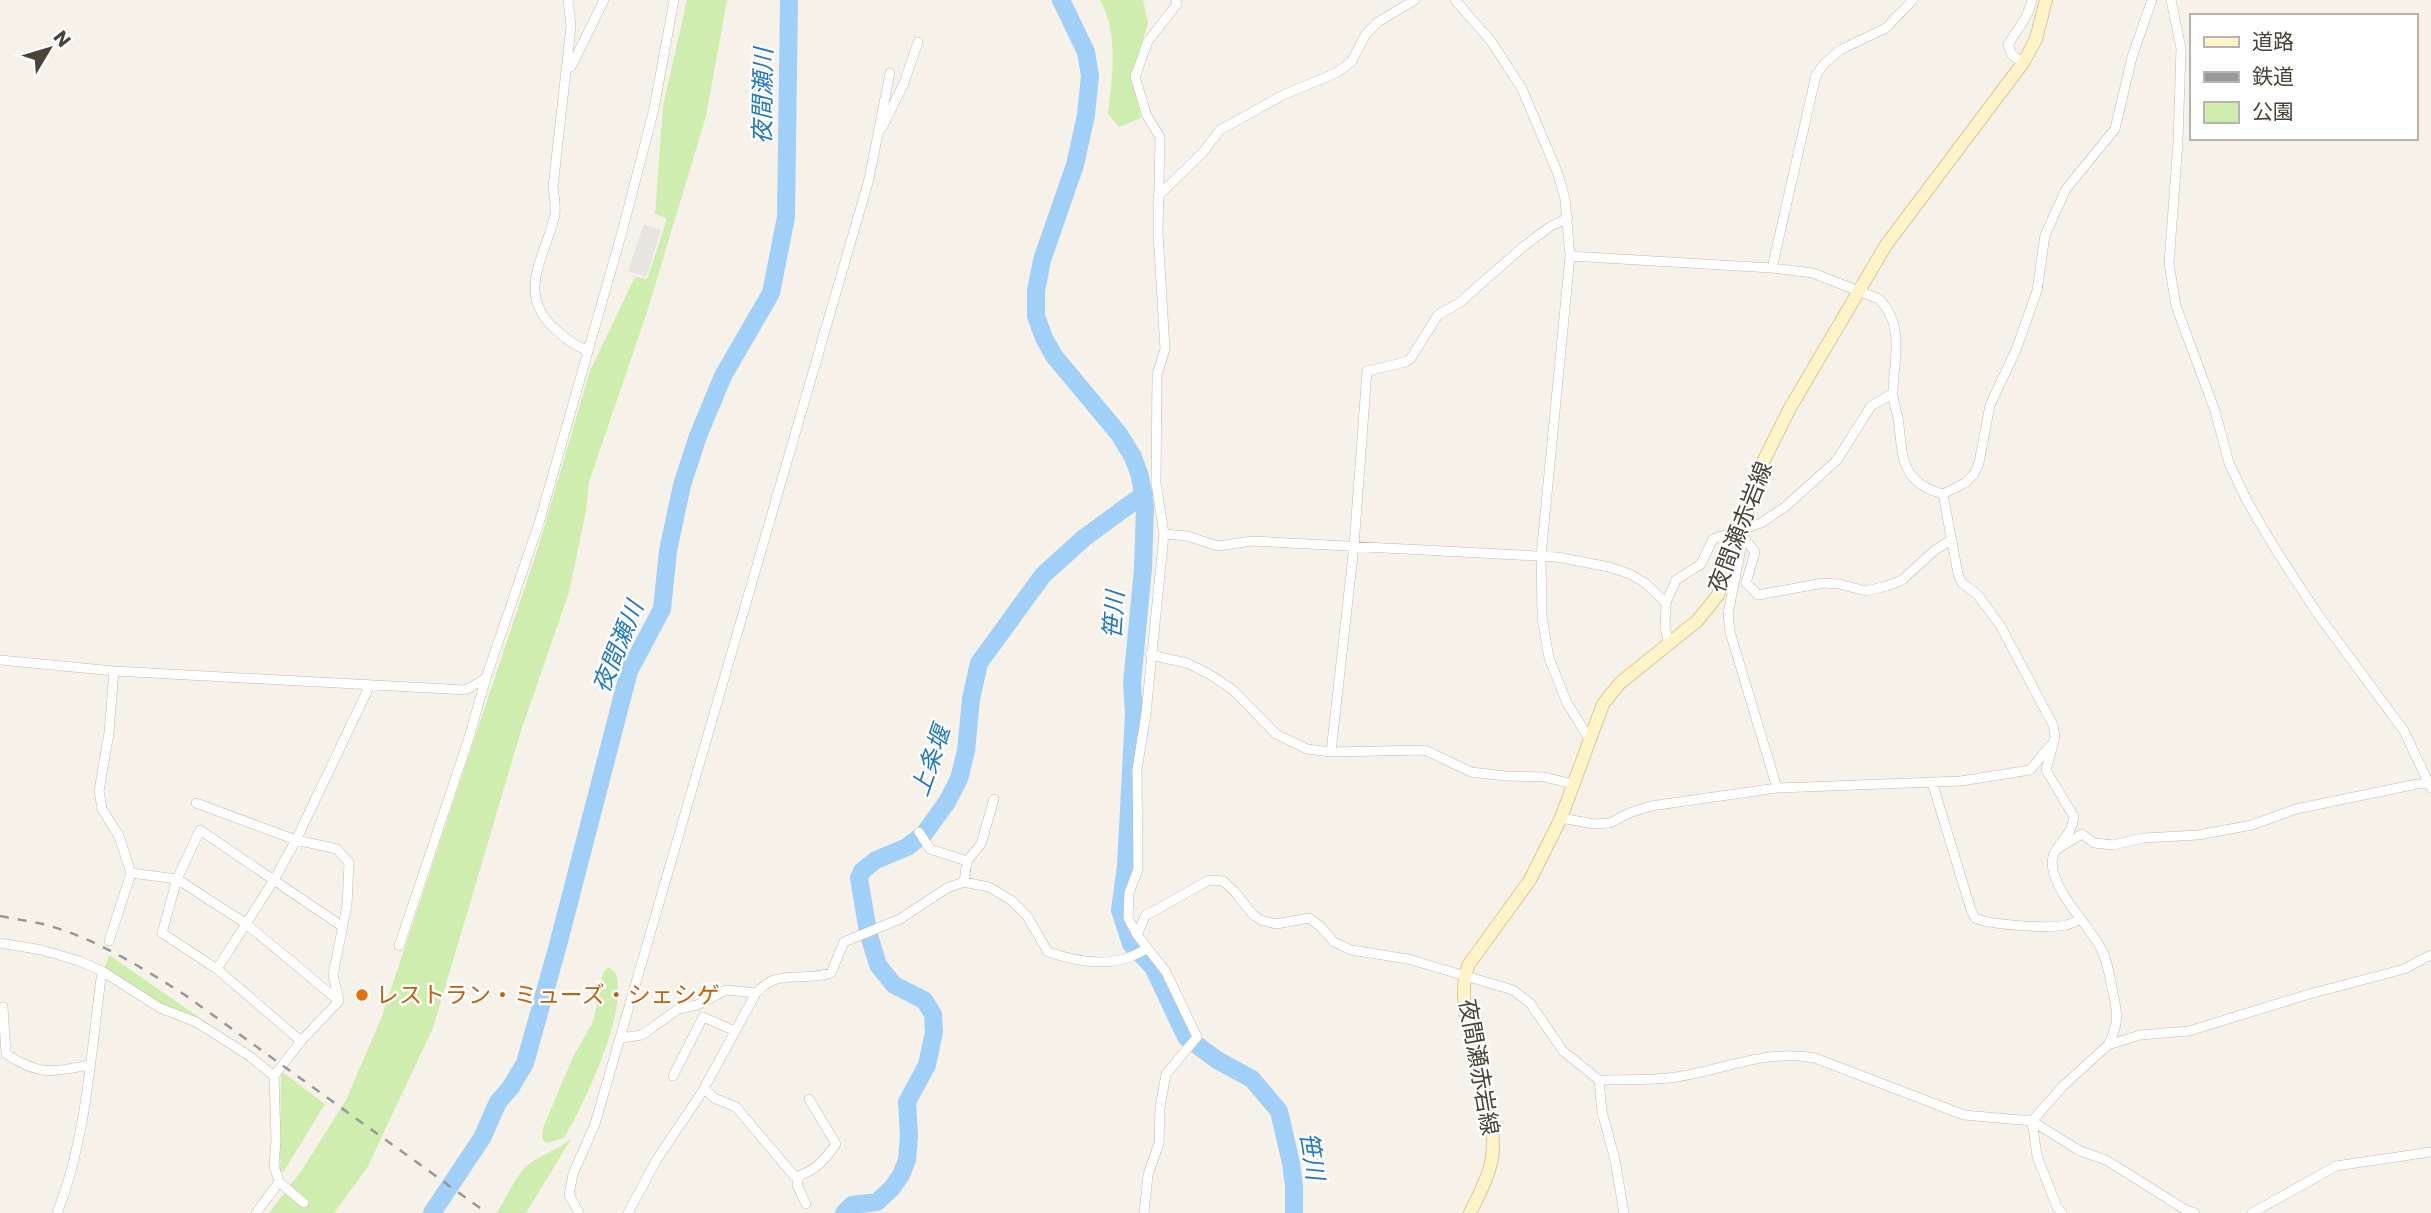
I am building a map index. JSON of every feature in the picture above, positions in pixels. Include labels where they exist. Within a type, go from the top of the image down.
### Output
[{"type":"main road","name":"夜間瀬赤岩線","points":[[1470,1213],[1487,1176],[1493,1149],[1492,1125],[1467,1021],[1464,975],[1483,943],[1530,880],[1561,818],[1603,704],[1620,683],[1696,621],[1718,594],[1741,535],[1761,466],[1790,408],[1886,245],[2023,63],[2036,39],[2046,0]]},
{"type":"street","points":[[568,0],[571,26],[553,187],[555,212],[536,269],[534,297],[547,322],[571,342],[588,350]]},
{"type":"street","points":[[567,74],[604,0]]},
{"type":"street","points":[[399,946],[539,523],[649,128],[674,0]]},
{"type":"street","points":[[1144,1213],[1148,1175],[1159,1143],[1160,1107],[1166,1074],[1193,1041],[1166,972],[1136,936],[1128,919],[1129,893],[1138,869],[1137,770],[1146,713],[1164,534],[1156,483],[1157,375],[1165,349],[1158,196],[1160,137],[1147,116],[1135,77],[1147,41],[1177,4],[1176,0]]},
{"type":"street","points":[[1158,196],[1203,152],[1220,130],[1283,95],[1336,73],[1351,62],[1366,34],[1378,22],[1415,0]]},
{"type":"street","points":[[1455,0],[1490,41],[1522,89],[1558,174],[1568,218],[1570,256],[1541,556],[1542,617],[1549,658],[1566,702],[1590,740]]},
{"type":"street","points":[[1772,268],[1816,75],[1840,50],[1886,29],[1913,0]]},
{"type":"street","points":[[2023,63],[2012,55],[2008,44],[2027,18],[2032,0]]},
{"type":"street","points":[[1570,256],[1772,268],[1813,273],[1879,299],[1887,307],[1895,326],[1898,344],[1892,394],[1898,418],[1900,449],[1905,464],[1920,483],[1931,491],[1943,494],[1965,483],[1974,474],[1979,463],[1990,405],[2016,350],[2037,291],[2045,235],[2066,189],[2115,129],[2132,57],[2152,0]]},
{"type":"street","points":[[2171,0],[2181,48],[2178,142],[2169,264],[2176,306],[2215,411],[2229,463],[2247,501],[2317,613],[2404,731],[2429,786]]},
{"type":"street","points":[[878,136],[899,94],[918,43]]},
{"type":"street","points":[[579,1213],[569,1195],[573,1174],[596,1124],[869,179],[890,72]]},
{"type":"street","points":[[1331,752],[1354,546],[1367,371],[1411,358],[1438,315],[1468,296],[1550,226],[1568,218]]},
{"type":"street","points":[[1669,644],[1665,627],[1667,603],[1676,580],[1701,564],[1713,539],[1741,535],[1817,480],[1847,446],[1871,406],[1892,394]]},
{"type":"street","points":[[1943,494],[1962,583],[1977,594],[2000,625],[2053,725],[2053,742],[2046,770],[2074,817],[2073,825],[2053,852],[2053,873],[2064,897],[2102,949],[2118,1010],[2113,1036],[2108,1045],[2063,1086],[2032,1121],[2037,1156],[2057,1208],[2062,1213]]},
{"type":"street","points":[[1164,534],[1187,536],[1217,546],[1252,541],[1541,556],[1609,567],[1630,574],[1645,583],[1667,603]]},
{"type":"street","points":[[1741,535],[1755,552],[1746,583],[1758,595],[1823,583],[1866,591],[1888,586],[1902,580],[1935,550],[1951,540]]},
{"type":"street","points":[[1741,535],[1728,614],[1730,632],[1777,788]]},
{"type":"street","points":[[1150,655],[1187,663],[1209,674],[1233,690],[1276,734],[1307,749],[1331,752],[1425,750],[1471,772],[1504,776],[1544,776],[1573,784]]},
{"type":"street","points":[[0,660],[114,671],[466,690],[486,678]]},
{"type":"street","points":[[109,941],[131,873],[119,836],[102,808],[99,791],[109,733],[114,671]]},
{"type":"street","points":[[217,968],[274,880],[296,840],[370,685]]},
{"type":"street","points":[[1561,818],[1594,824],[1610,823],[1651,806],[1777,788],[1961,781],[2029,770],[2053,742]]},
{"type":"street","points":[[1932,782],[1970,910],[1975,918],[1995,924],[2052,927],[2081,919]]},
{"type":"street","points":[[2053,852],[2082,834],[2094,843],[2113,845],[2143,838],[2198,835],[2252,825],[2296,809],[2417,784],[2429,786]]},
{"type":"street","points":[[964,882],[967,861],[981,844],[994,799]]},
{"type":"street","points":[[196,803],[296,840],[337,849],[349,863],[347,905],[333,975],[339,1001]]},
{"type":"street","points":[[301,1041],[217,968],[162,933],[177,879],[200,830],[343,927]]},
{"type":"street","points":[[919,832],[930,849],[967,861]]},
{"type":"street","points":[[131,873],[177,879],[246,923],[339,1001]]},
{"type":"street","points":[[1136,936],[1146,916],[1161,906],[1209,880],[1223,881],[1253,915],[1261,920],[1276,924],[1309,918],[1334,942],[1351,950],[1408,959],[1513,990],[1530,1003],[1563,1051],[1599,1080],[1675,1077],[1752,1059],[1790,1054],[1815,1058],[1964,1115],[2032,1121],[2080,1151],[2106,1160],[2195,1213]]},
{"type":"street","points":[[628,1213],[657,1159],[704,1088],[755,993],[770,982],[818,978],[831,973],[844,942],[900,919],[947,888],[964,882],[989,887],[1012,900],[1027,916],[1048,952],[1074,960],[1106,963],[1136,956],[1146,949]]},
{"type":"street","points":[[0,943],[42,950],[102,971],[160,1008],[196,1022],[274,1076]]},
{"type":"street","points":[[2108,1045],[2140,1035],[2189,1031],[2403,969],[2431,955]]},
{"type":"street","points":[[57,1213],[78,1141],[102,971]]},
{"type":"street","points":[[621,1038],[642,1035],[678,1009],[697,1005],[726,990],[755,993]]},
{"type":"street","points":[[304,1203],[279,1182],[274,1166],[274,1076],[301,1041],[339,1001]]},
{"type":"street","points":[[3,1007],[6,1054],[38,1070],[63,1070],[89,1065]]},
{"type":"street","points":[[673,1076],[703,1017],[735,1031]]},
{"type":"street","points":[[1599,1080],[1602,1112],[1615,1160],[1624,1213]]},
{"type":"street","points":[[704,1088],[715,1098],[736,1107],[795,1177],[820,1165],[836,1144],[809,1099]]},
{"type":"street","points":[[2252,1213],[2336,1166],[2431,1152]]},
{"type":"street","points":[[799,1176],[797,1185],[806,1204]]},
{"type":"street","points":[[256,1213],[279,1182]]},
{"type":"green space","points":[[687,0],[727,0],[706,116],[647,312],[589,482],[586,511],[569,592],[520,734],[433,1028],[367,1168],[334,1213],[269,1213],[302,1170],[346,1100],[381,1019],[538,548],[590,371],[635,277],[647,279],[667,219],[655,214],[663,106]]},
{"type":"green space","points":[[1100,0],[1143,0],[1148,23],[1132,73],[1141,118],[1119,127],[1108,114],[1112,41],[1110,26]]},
{"type":"green space","points":[[109,955],[271,1067],[104,971]]},
{"type":"green space","points":[[608,967],[615,972],[618,988],[611,1031],[603,1056],[564,1138],[546,1143],[542,1139],[543,1128],[573,1057],[593,1022],[603,973]]},
{"type":"green space","points":[[281,1071],[325,1104],[284,1171],[280,1172]]},
{"type":"green space","points":[[571,1139],[526,1213],[497,1213],[526,1167]]},
{"type":"shaded area","points":[[644,224],[661,230],[646,277],[628,271]]},
{"type":"waterway","name":"夜間瀬川","points":[[432,1213],[482,1138],[498,1102],[511,1087],[525,1063],[629,671],[662,609],[668,551],[682,485],[698,436],[723,376],[771,293],[786,217],[789,0]]},
{"type":"waterway","name":"笹川","points":[[1061,0],[1086,52],[1090,76],[1086,115],[1075,165],[1042,260],[1036,291],[1036,316],[1054,356],[1119,434],[1133,457],[1140,476],[1145,507],[1143,569],[1132,683],[1134,713],[1126,866],[1120,910],[1131,944],[1153,967],[1186,1037],[1217,1060],[1252,1079],[1279,1111],[1291,1163],[1294,1213]]},
{"type":"waterway","name":"上条堰","points":[[844,1213],[852,1205],[877,1202],[901,1175],[907,1160],[909,1136],[907,1102],[927,1065],[934,1032],[933,1014],[924,1000],[894,985],[878,965],[868,932],[859,878],[862,871],[876,860],[907,847],[924,834],[947,802],[959,779],[966,751],[971,699],[979,663],[1043,575],[1084,538],[1144,494]]},
{"type":"railway","points":[[0,916],[43,924],[81,937],[152,974],[487,1213]]},
{"type":"place","name":"レストラン・ミューズ・シェシゲ","points":[[362,995]]}]
